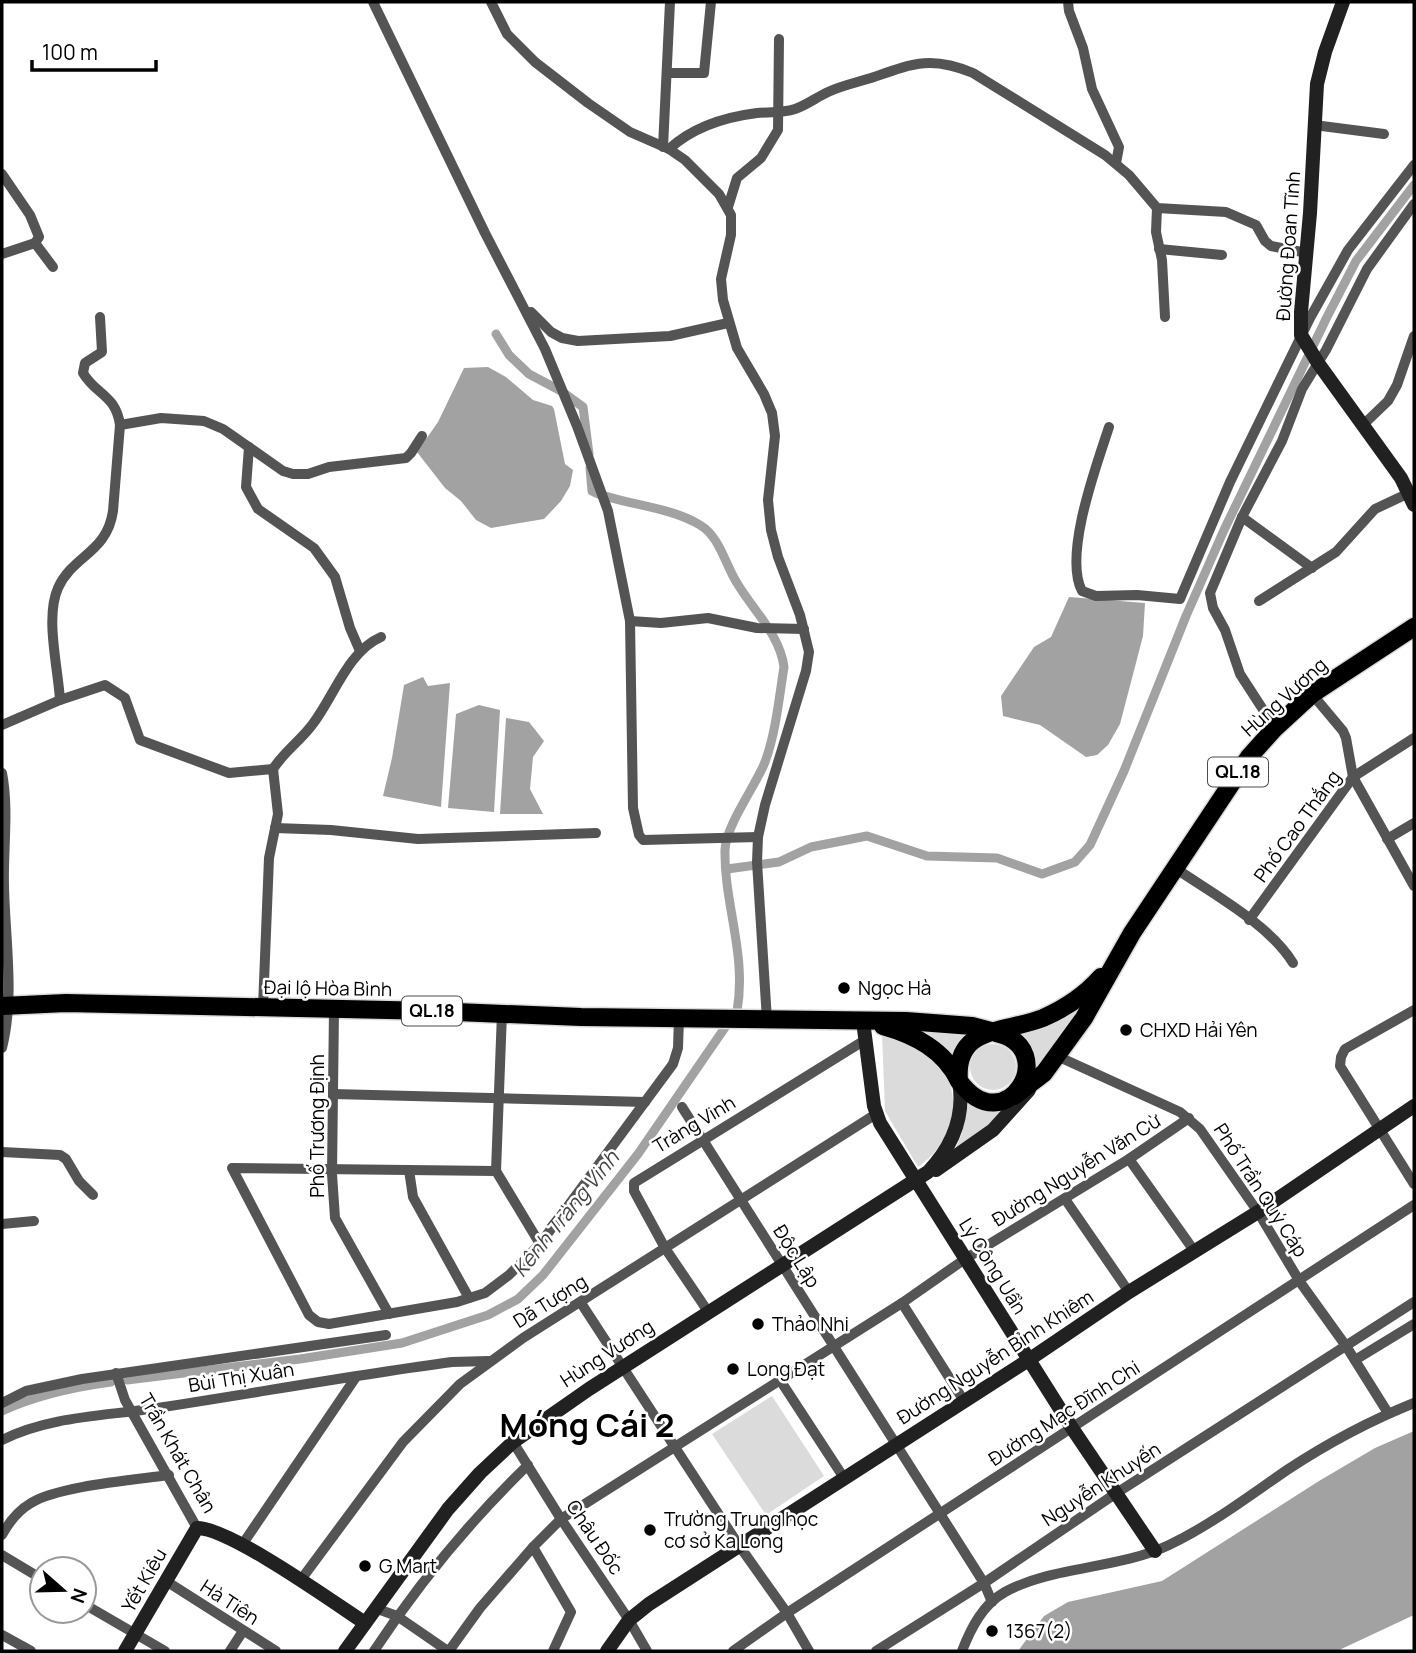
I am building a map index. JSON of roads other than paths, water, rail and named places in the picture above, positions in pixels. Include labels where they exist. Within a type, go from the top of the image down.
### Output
[{"type":"highway","name":"Hùng Vương","points":[[1113,964],[1249,757],[1275,728],[1312,694],[1414,627]]},
{"type":"highway","points":[[959,1081],[959,1058],[972,1040],[989,1032],[1032,1022],[1074,1002],[1113,964]]},
{"type":"highway","points":[[863,1021],[924,1042],[940,1055],[974,1097],[983,1102],[1004,1101],[1044,1073],[1091,1007],[1113,964]]},
{"type":"highway","name":"Đại lộ Hòa Bình","points":[[5,1006],[66,1003],[863,1021]]},
{"type":"highway","points":[[863,1021],[989,1032],[1016,1042],[1027,1062],[1027,1074],[1018,1091]]},
{"type":"street","points":[[373,2],[551,364],[608,511],[630,621],[633,808],[639,835],[643,840],[758,837]]},
{"type":"street","points":[[491,2],[507,34],[550,74],[630,132],[666,148],[695,169],[728,207],[732,223],[731,235],[721,288],[728,323],[737,348],[772,413],[775,436],[768,500],[771,530],[804,629],[808,652],[806,671],[776,765],[758,837],[767,1020]]},
{"type":"street","points":[[666,148],[670,2]]},
{"type":"street","points":[[667,73],[704,73],[711,2]]},
{"type":"street","points":[[1068,2],[1083,48],[1092,89],[1117,141],[1119,153],[1116,163]]},
{"type":"street","name":"Đường Đoan Tĩnh","points":[[1343,2],[1321,68],[1314,125],[1301,312],[1303,338],[1401,478],[1411,499]]},
{"type":"street","points":[[728,207],[737,178],[761,158],[779,124],[779,39]]},
{"type":"street","points":[[666,148],[689,134],[716,123],[750,114],[793,110],[827,92],[902,66],[917,62],[936,63],[973,73],[1042,114],[1116,163],[1157,208],[1226,212],[1256,225],[1271,246],[1307,253]]},
{"type":"street","points":[[1314,125],[1384,134]]},
{"type":"street","points":[[1110,427],[1092,480],[1079,532],[1079,586],[1082,591],[1096,596],[1136,595],[1180,599],[1236,469],[1348,250],[1414,165]]},
{"type":"street","points":[[2,174],[33,222],[39,237],[35,243],[2,254]]},
{"type":"street","points":[[1275,728],[1240,674],[1225,629],[1211,602],[1210,593],[1242,517],[1282,440],[1298,398],[1317,361],[1367,269],[1414,204]]},
{"type":"street","points":[[1157,208],[1156,232],[1163,268],[1165,317]]},
{"type":"street","points":[[35,243],[53,267]]},
{"type":"street","points":[[1159,249],[1222,255]]},
{"type":"street","points":[[520,297],[551,332],[562,338],[578,341],[670,336],[728,323]]},
{"type":"street","points":[[60,700],[52,605],[64,577],[105,537],[111,524],[119,415],[110,400],[83,373],[85,363],[102,352],[100,317]]},
{"type":"street","points":[[1364,424],[1388,401],[1397,385],[1414,336]]},
{"type":"street","points":[[120,425],[161,418],[193,419],[223,429],[283,471],[303,475],[329,467],[406,458],[422,436]]},
{"type":"street","points":[[249,447],[246,487],[258,509],[305,540],[335,577],[350,628],[360,651]]},
{"type":"street","points":[[1259,601],[1344,545],[1376,509],[1411,499]]},
{"type":"street","points":[[1242,517],[1312,568]]},
{"type":"street","points":[[630,621],[662,623],[708,618],[757,628],[804,629]]},
{"type":"street","points":[[263,1007],[269,858],[278,814],[273,769],[283,754],[301,739],[328,705],[360,651],[371,641],[381,637]]},
{"type":"street","points":[[2,725],[60,700],[105,685],[125,698],[140,740],[229,773],[273,769]]},
{"type":"street","points":[[1312,694],[1346,738],[1353,777],[1414,886]]},
{"type":"street","name":"Phố Cao Thắng","points":[[1249,920],[1353,777],[1414,738]]},
{"type":"street","points":[[2,773],[5,1006],[2,1048]]},
{"type":"street","points":[[1387,839],[1414,823]]},
{"type":"street","points":[[275,828],[331,830],[418,839],[596,833]]},
{"type":"street","points":[[1175,867],[1275,940],[1293,963]]},
{"type":"street","name":"Phố Trương Định","points":[[334,1009],[332,1169],[335,1217],[389,1314]]},
{"type":"street","points":[[1414,1010],[1345,1049],[1340,1066],[1414,1184]]},
{"type":"street","points":[[502,1013],[496,1171],[540,1244]]},
{"type":"street","points":[[496,1171],[232,1168],[309,1315],[318,1322],[329,1324],[389,1314],[485,1293],[509,1275],[540,1244],[673,1064],[678,1048],[678,1017]]},
{"type":"street","name":"Lý Công Uẩn","points":[[863,1021],[876,1114],[1072,1428],[1155,1551]]},
{"type":"street","name":"Tràng Vinh","points":[[709,1313],[665,1248],[634,1191],[634,1183],[865,1040]]},
{"type":"street","name":"Phố Trần Quý Cáp","points":[[1057,1056],[1180,1112],[1200,1129],[1258,1212],[1300,1282],[1346,1346],[1388,1413]]},
{"type":"street","points":[[917,1180],[951,1161],[1002,1122],[1044,1073]]},
{"type":"street","points":[[917,1180],[938,1161],[954,1137],[961,1109],[959,1081]]},
{"type":"street","points":[[1002,1122],[1018,1091]]},
{"type":"street","points":[[333,1094],[645,1102]]},
{"type":"street","name":"Đường Nguyễn Bỉnh Khiêm","points":[[607,1651],[629,1620],[649,1604],[1030,1359],[1129,1292],[1258,1212],[1414,1106]]},
{"type":"street","name":"Độc Lập","points":[[682,1107],[984,1583],[992,1602]]},
{"type":"street","name":"Dã Tượng","points":[[300,1581],[403,1442],[443,1398],[488,1361],[876,1114]]},
{"type":"street","name":"Đường Nguyễn Văn Cừ","points":[[449,1651],[480,1608],[533,1546],[561,1519],[902,1303],[965,1259],[1129,1159],[1189,1118]]},
{"type":"street","points":[[2,1152],[60,1154],[79,1181],[93,1195]]},
{"type":"street","points":[[1129,1159],[1195,1252]]},
{"type":"street","points":[[409,1170],[413,1197],[469,1298]]},
{"type":"street","name":"Hùng Vương","points":[[345,1651],[448,1509],[513,1442],[624,1366],[917,1180]]},
{"type":"street","points":[[1065,1199],[1129,1292]]},
{"type":"street","name":"Đường Mạc Đĩnh Chi","points":[[733,1651],[787,1613],[1300,1282],[1414,1205]]},
{"type":"street","points":[[2,1224],[34,1221]]},
{"type":"street","name":"Nguyễn Khuyến","points":[[876,1651],[984,1583],[1115,1493],[1414,1302]]},
{"type":"street","points":[[581,1303],[738,1545],[787,1613],[809,1651]]},
{"type":"street","points":[[902,1303],[964,1401]]},
{"type":"street","points":[[1358,1365],[1414,1324]]},
{"type":"street","points":[[2,1403],[26,1391],[116,1373],[386,1335]]},
{"type":"street","name":"Bùi Thị Xuân","points":[[2,1440],[19,1431],[50,1423],[452,1362],[488,1361]]},
{"type":"street","name":"Trần Khát Chân","points":[[116,1373],[132,1412],[197,1528],[213,1530],[242,1545],[365,1623]]},
{"type":"street","points":[[242,1545],[356,1377]]},
{"type":"street","points":[[780,1380],[844,1478]]},
{"type":"street","points":[[962,1651],[979,1616],[1004,1592],[1034,1580],[1136,1558],[1155,1551],[1197,1530],[1329,1443],[1414,1403]]},
{"type":"street","name":"Châu Đốc","points":[[513,1442],[647,1651]]},
{"type":"street","points":[[374,1651],[435,1565],[492,1500],[528,1465]]},
{"type":"street","points":[[2,1535],[23,1508],[42,1497],[69,1490],[169,1475]]},
{"type":"street","name":"Yết Kiêu","points":[[125,1651],[197,1528]]},
{"type":"street","points":[[533,1546],[571,1612],[552,1651]]},
{"type":"street","points":[[2,1555],[28,1571]]},
{"type":"street","name":"Hà Tiên","points":[[166,1581],[276,1651]]},
{"type":"street","points":[[375,1608],[397,1616],[449,1651]]},
{"type":"street","points":[[98,1612],[165,1651]]},
{"type":"street","points":[[230,1651],[243,1631]]},
{"type":"street","points":[[2,1635],[31,1651]]},
{"type":"waterway","points":[[727,869],[779,862],[811,847],[867,836],[927,856],[997,858],[1042,874],[1075,862],[1090,845],[1124,771],[1186,616],[1224,530],[1327,317],[1356,261],[1414,185]]},
{"type":"waterway","name":"Kênh Tràng Vinh","points":[[496,334],[509,355],[529,374],[561,391],[583,407],[589,454]]},
{"type":"waterway","name":"Kênh Tràng Vinh","points":[[590,468],[592,491],[676,514],[707,530],[713,536],[737,583],[772,633],[781,655],[784,667],[769,751],[730,829],[725,850],[739,970],[737,1011]]},
{"type":"waterway","name":"Kênh Tràng Vinh","points":[[127,1380],[300,1359],[402,1343],[488,1315],[518,1299],[543,1275],[638,1154],[726,1026]]},
{"type":"waterway","name":"Kênh Tràng Vinh","points":[[2,1411],[55,1392],[111,1382]]},
{"type":"place","name":"Ngọc Hà","points":[[844,988]]},
{"type":"place","name":"CHXD Hải Yên","points":[[1126,1030]]},
{"type":"place","name":"Thảo Nhi","points":[[758,1324]]},
{"type":"place","name":"Long Đạt","points":[[733,1369]]},
{"type":"place","name":"Trường Trung học cơ sở Ka Long","points":[[650,1530]]},
{"type":"place","name":"G Mart","points":[[365,1566]]},
{"type":"place","name":"1367(2)","points":[[992,1631]]},
{"type":"district","name":"Móng Cái 2","points":[[587,1425]]}]
